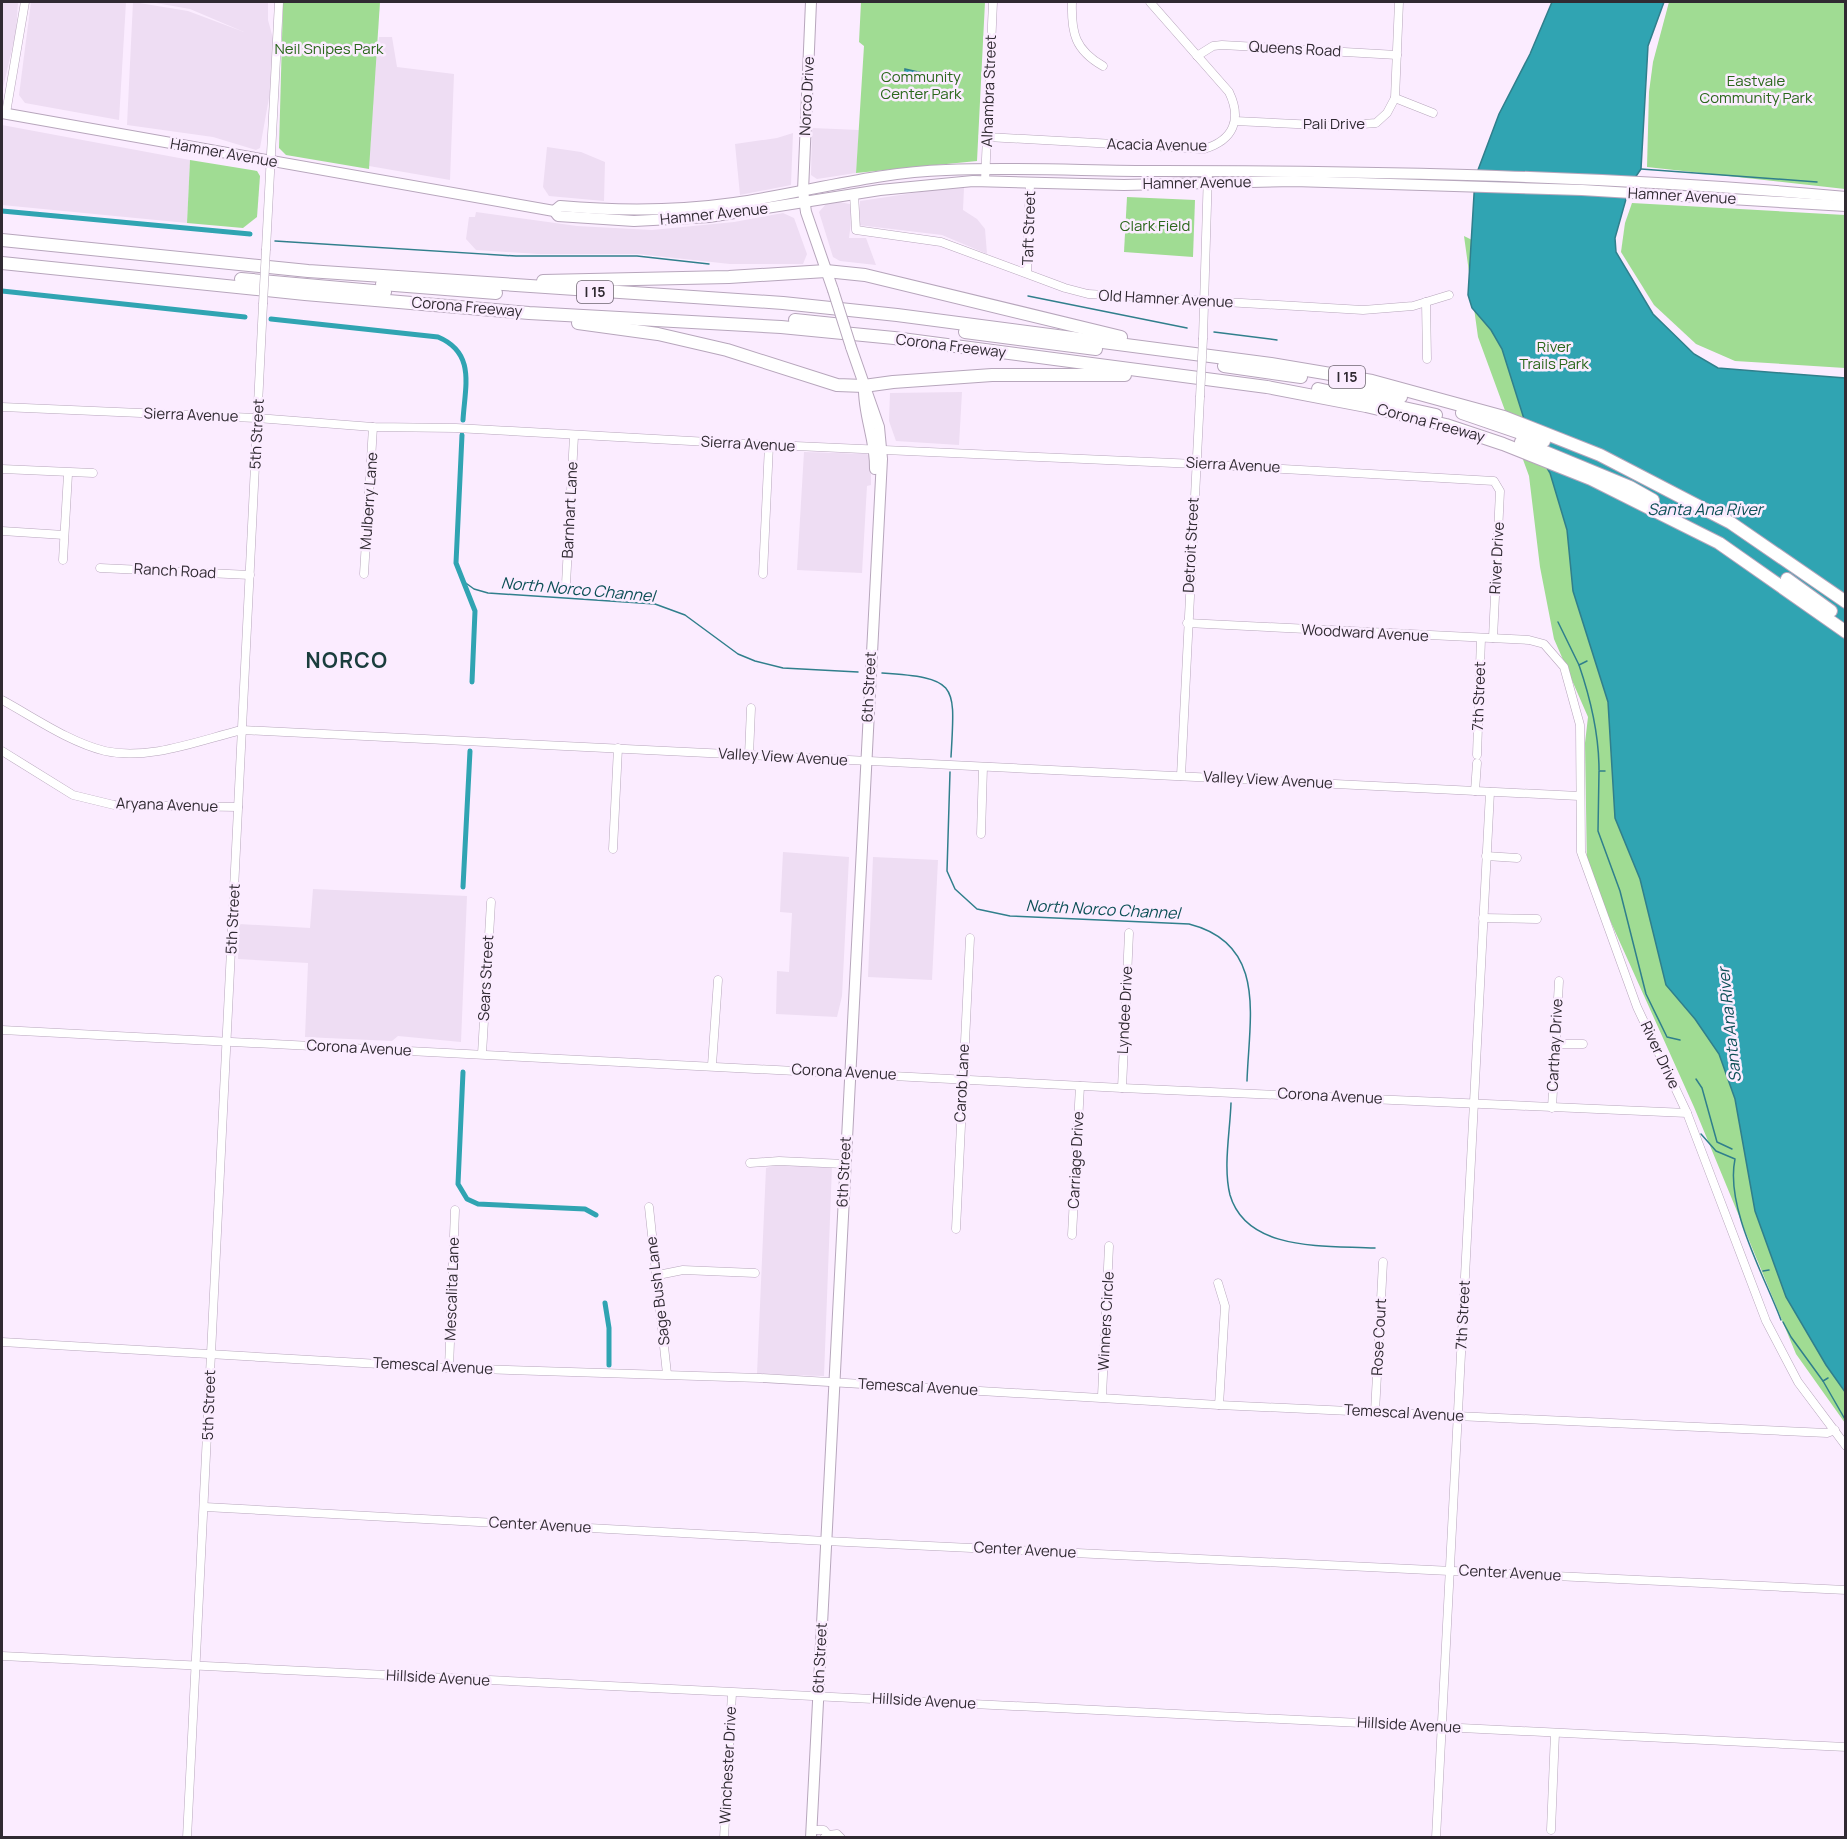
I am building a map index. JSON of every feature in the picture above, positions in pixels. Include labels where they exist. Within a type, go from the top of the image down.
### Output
[{"type":"highway","name":"Corona Freeway","points":[[2,240],[308,271],[783,303],[908,316],[1186,353],[1372,381],[1504,431],[1600,455],[1731,523],[1845,602]]},
{"type":"highway","points":[[2,247],[437,289],[733,307],[866,319],[1337,382],[1450,409],[1630,478],[1713,521],[1845,610]]},
{"type":"highway","points":[[2,255],[518,304],[816,322],[988,342],[1337,392],[1504,431],[1629,487],[1720,535],[1803,589],[1845,622]]},
{"type":"highway","name":"Corona Freeway","points":[[2,263],[306,294],[529,313],[792,328],[905,340],[1267,387],[1366,406],[1446,425],[1504,431],[1591,479],[1719,543],[1845,632]]},
{"type":"highway","points":[[437,280],[719,278],[826,271],[865,275],[1186,353]]},
{"type":"highway","points":[[529,313],[658,334],[727,350],[837,385],[864,387],[893,382],[992,375],[1184,376]]},
{"type":"main road","name":"Norco Drive","points":[[803,191],[811,2]]},
{"type":"main road","name":"Hamner Avenue","points":[[4,113],[554,211],[558,216],[600,220],[663,221],[710,217],[985,176],[1208,171],[1561,176],[1740,187],[1845,197]]},
{"type":"main road","name":"Hamner Avenue","points":[[554,211],[560,206],[612,209],[732,203],[935,171],[1030,183],[1294,181],[1460,186],[1845,206]]},
{"type":"main road","name":"6th Street","points":[[803,191],[804,203],[864,387],[863,404],[878,450],[881,502],[878,507],[811,1834]]},
{"type":"main road","points":[[710,217],[711,211],[728,209],[732,203]]},
{"type":"street","points":[[4,113],[25,2]]},
{"type":"street","name":"5th Street","points":[[187,1838],[279,2]]},
{"type":"street","name":"Alhambra Street","points":[[985,176],[993,2]]},
{"type":"street","points":[[1072,2],[1073,27],[1077,43],[1086,57],[1103,66]]},
{"type":"street","points":[[1150,2],[1229,92],[1235,105],[1235,120]]},
{"type":"street","points":[[1399,2],[1395,98],[1433,113]]},
{"type":"street","name":"Queens Road","points":[[1197,56],[1213,46],[1222,45],[1396,55]]},
{"type":"street","name":"Pali Drive","points":[[1235,120],[1368,125],[1376,123],[1387,113],[1395,98]]},
{"type":"street","name":"Acacia Avenue","points":[[987,137],[1204,149],[1216,145],[1228,136],[1235,120]]},
{"type":"street","name":"Detroit Street","points":[[1181,776],[1203,338],[1208,171]]},
{"type":"street","name":"Taft Street","points":[[1027,273],[1030,183]]},
{"type":"street","name":"Old Hamner Avenue","points":[[854,194],[856,230],[940,242],[1088,294],[1363,310],[1389,310],[1449,295]]},
{"type":"street","points":[[1426,302],[1427,359]]},
{"type":"street","name":"Sierra Avenue","points":[[2,407],[257,418],[373,427],[456,428],[574,436],[1196,464],[1494,481]]},
{"type":"street","name":"Mulberry Lane","points":[[364,574],[373,427]]},
{"type":"street","name":"Barnhart Lane","points":[[566,584],[574,436]]},
{"type":"street","points":[[763,574],[769,445]]},
{"type":"street","points":[[2,469],[68,474],[93,473]]},
{"type":"street","points":[[63,560],[68,474]]},
{"type":"street","name":"River Drive","points":[[1493,638],[1500,491],[1494,481]]},
{"type":"street","points":[[2,531],[64,535]]},
{"type":"street","name":"Ranch Road","points":[[100,568],[250,575]]},
{"type":"street","name":"Woodward Avenue","points":[[1187,623],[1493,638],[1544,644]]},
{"type":"street","name":"7th Street","points":[[1475,791],[1481,638]]},
{"type":"street","name":"River Drive","points":[[1544,644],[1564,667],[1580,725],[1581,852],[1637,1006],[1687,1113],[1766,1321],[1798,1382],[1845,1446]]},
{"type":"street","name":"Valley View Avenue","points":[[2,700],[79,742],[107,751],[134,753],[160,750],[242,730],[1579,796]]},
{"type":"street","points":[[749,755],[752,708]]},
{"type":"street","points":[[613,849],[618,748]]},
{"type":"street","name":"Aryana Avenue","points":[[2,751],[73,795],[104,803],[238,807]]},
{"type":"street","points":[[981,834],[983,766]]},
{"type":"street","name":"7th Street","points":[[1436,1838],[1472,1102],[1490,792]]},
{"type":"street","points":[[1486,856],[1517,858]]},
{"type":"street","name":"Sears Street","points":[[482,1054],[491,902]]},
{"type":"street","points":[[1483,918],[1537,919]]},
{"type":"street","name":"Lyndee Drive","points":[[1122,1088],[1129,933]]},
{"type":"street","name":"Carob Lane","points":[[956,1228],[970,938]]},
{"type":"street","points":[[712,1065],[718,980]]},
{"type":"street","name":"Carthay Drive","points":[[1552,1108],[1559,981]]},
{"type":"street","name":"Corona Avenue","points":[[2,1030],[712,1065],[1080,1086],[1687,1113]]},
{"type":"street","points":[[1557,1044],[1583,1044]]},
{"type":"street","name":"Carriage Drive","points":[[1072,1235],[1080,1086]]},
{"type":"street","points":[[750,1163],[779,1161],[845,1164]]},
{"type":"street","name":"Sage Bush Lane","points":[[649,1207],[651,1245],[658,1275],[667,1374]]},
{"type":"street","name":"Mescalita Lane","points":[[449,1368],[455,1210]]},
{"type":"street","name":"Winners Circle","points":[[1102,1396],[1109,1246]]},
{"type":"street","name":"Rose Court","points":[[1375,1412],[1383,1262]]},
{"type":"street","points":[[658,1275],[683,1270],[755,1273]]},
{"type":"street","points":[[1218,1283],[1225,1306],[1219,1405]]},
{"type":"street","name":"Temescal Avenue","points":[[2,1342],[449,1368],[667,1374],[1102,1396],[1219,1405],[1804,1432],[1835,1430]]},
{"type":"street","name":"Center Avenue","points":[[205,1507],[826,1541],[1845,1590]]},
{"type":"street","name":"Hillside Avenue","points":[[2,1656],[1845,1747]]},
{"type":"street","name":"Winchester Drive","points":[[724,1838],[732,1693]]},
{"type":"street","points":[[1551,1830],[1555,1733]]},
{"type":"street","points":[[811,1834],[824,1830],[826,1836],[837,1834],[841,1838]]},
{"type":"shaded area","points":[[2,2],[18,2],[16,32],[2,92]]},
{"type":"shaded area","points":[[31,2],[126,2],[119,120],[25,103],[19,95]]},
{"type":"shaded area","points":[[133,2],[188,11],[244,32],[190,9],[150,2],[268,2],[268,20],[274,42],[272,81],[260,148],[256,150],[213,137],[127,125]]},
{"type":"shaded area","points":[[379,37],[392,37],[397,67],[454,74],[450,180],[369,166],[374,67]]},
{"type":"shaded area","points":[[2,125],[190,160],[187,223],[2,205]]},
{"type":"shaded area","points":[[812,128],[859,130],[856,173],[817,179],[811,175]]},
{"type":"shaded area","points":[[793,133],[791,185],[740,195],[735,144],[777,138]]},
{"type":"shaded area","points":[[547,147],[581,152],[605,162],[604,201],[549,196],[543,187]]},
{"type":"shaded area","points":[[964,188],[963,210],[977,219],[985,229],[987,254],[942,235],[858,225],[860,201],[940,189]]},
{"type":"shaded area","points":[[839,202],[850,204],[852,215],[849,238],[866,238],[876,265],[840,261],[833,257],[819,212],[826,204]]},
{"type":"shaded area","points":[[476,212],[577,226],[652,230],[734,222],[783,213],[794,218],[807,254],[803,264],[730,264],[638,254],[538,254],[476,250],[466,239],[469,217],[475,217]]},
{"type":"shaded area","points":[[962,392],[959,445],[896,441],[889,421],[890,393]]},
{"type":"shaded area","points":[[804,452],[867,454],[871,458],[871,485],[867,486],[862,573],[797,570]]},
{"type":"shaded area","points":[[783,852],[849,857],[842,996],[837,1017],[776,1014],[777,971],[789,972],[792,913],[780,912]]},
{"type":"shaded area","points":[[873,857],[938,860],[932,980],[868,977]]},
{"type":"shaded area","points":[[313,889],[467,896],[461,1042],[398,1036],[392,1041],[305,1037],[308,963],[238,959],[239,924],[310,928]]},
{"type":"shaded area","points":[[779,1164],[832,1166],[824,1376],[757,1374],[766,1168]]},
{"type":"green space","name":"Neil Snipes Park","points":[[283,2],[380,2],[369,169],[286,155],[279,148]]},
{"type":"green space","name":"Community Center Park","points":[[861,2],[985,2],[977,161],[856,173],[864,46],[859,42]]},
{"type":"green space","name":"Eastvale Community Park","points":[[1669,2],[1845,2],[1845,189],[1647,167],[1649,92],[1653,62]]},
{"type":"green space","points":[[190,160],[257,171],[260,176],[257,217],[243,228],[187,223]]},
{"type":"green space","name":"Clark Field","points":[[1127,197],[1195,200],[1193,257],[1124,252]]},
{"type":"green space","points":[[1632,203],[1845,215],[1845,368],[1735,361],[1696,344],[1654,305],[1621,252],[1625,223]]},
{"type":"green space","name":"River Trails Park","points":[[1464,236],[1609,308],[1845,1257],[1845,1423],[1796,1354],[1694,1107],[1587,869],[1585,743],[1588,717],[1554,639],[1540,567],[1529,476],[1478,337]]},
{"type":"water","name":"Santa Ana River","points":[[1552,2],[1664,2],[1648,46],[1641,169],[1630,185],[1615,238],[1616,252],[1653,314],[1694,354],[1718,368],[1845,378],[1845,1392],[1826,1365],[1786,1297],[1755,1211],[1735,1099],[1719,1054],[1695,1019],[1666,985],[1640,879],[1615,818],[1608,702],[1573,591],[1567,530],[1550,473],[1531,441],[1502,349],[1491,330],[1472,308],[1468,295],[1475,178],[1499,114],[1530,54]]},
{"type":"water","points":[[905,69],[923,73],[922,81],[904,83]]},
{"type":"waterway","points":[[1641,169],[1817,182]]},
{"type":"waterway","points":[[2,211],[250,234]]},
{"type":"waterway","points":[[275,241],[516,256],[637,256],[709,264]]},
{"type":"waterway","points":[[2,291],[245,317]]},
{"type":"waterway","points":[[1028,296],[1187,328]]},
{"type":"waterway","points":[[271,319],[438,337],[450,344],[463,361],[466,372],[463,420]]},
{"type":"waterway","points":[[1214,332],[1277,340]]},
{"type":"waterway","points":[[462,435],[456,563],[475,611],[472,682]]},
{"type":"waterway","name":"North Norco Channel","points":[[463,581],[474,589],[488,593],[655,604],[685,615],[738,654],[755,661],[783,668],[858,672]]},
{"type":"waterway","points":[[1558,622],[1579,665],[1587,661]]},
{"type":"waterway","points":[[1579,665],[1594,717],[1599,770]]},
{"type":"waterway","name":"North Norco Channel","points":[[882,673],[926,678],[939,683],[947,690],[953,714],[951,757]]},
{"type":"waterway","points":[[463,887],[470,751]]},
{"type":"waterway","points":[[1605,771],[1599,771],[1598,831],[1620,891],[1646,994],[1667,1037],[1680,1040]]},
{"type":"waterway","name":"North Norco Channel","points":[[950,772],[947,871],[955,889],[977,909],[1010,916],[1189,924],[1214,934],[1232,948],[1243,966],[1248,986],[1250,1033],[1247,1081]]},
{"type":"waterway","points":[[463,1072],[458,1184],[467,1199],[478,1204],[585,1209],[596,1215]]},
{"type":"waterway","points":[[1696,1079],[1702,1088],[1717,1142],[1732,1149]]},
{"type":"waterway","name":"North Norco Channel","points":[[1231,1103],[1227,1173],[1230,1195],[1239,1214],[1253,1227],[1291,1242],[1375,1248]]},
{"type":"waterway","points":[[1701,1134],[1716,1151],[1735,1159],[1733,1178],[1741,1219],[1756,1262],[1781,1320]]},
{"type":"waterway","points":[[1763,1271],[1769,1270]]},
{"type":"waterway","points":[[605,1303],[609,1328],[609,1365]]},
{"type":"waterway","points":[[1783,1322],[1823,1381]]},
{"type":"waterway","points":[[1828,1378],[1823,1381],[1846,1421]]},
{"type":"district","name":"NORCO","points":[[347,661]]}]
